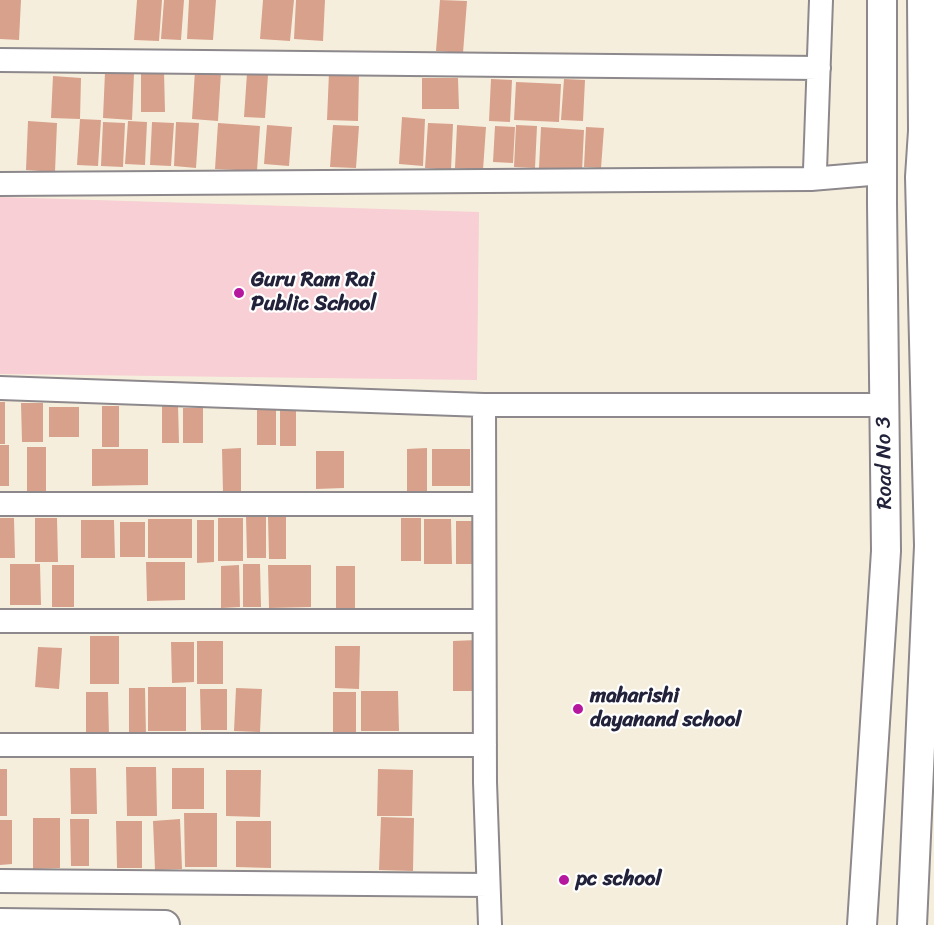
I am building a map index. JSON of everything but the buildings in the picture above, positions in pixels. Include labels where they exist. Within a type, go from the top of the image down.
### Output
[{"type":"street","points":[[811,179],[814,170],[820,0]]},
{"type":"street","name":"Road No 3","points":[[862,925],[886,551],[882,0]]},
{"type":"street","name":"Road No 3","points":[[912,925],[928,721],[929,546],[921,173],[929,133],[922,0]]},
{"type":"street","points":[[0,60],[819,68]]},
{"type":"street","points":[[0,184],[811,179],[882,173],[921,173]]},
{"type":"street","points":[[0,388],[484,405],[884,405]]},
{"type":"street","points":[[484,405],[485,745],[490,925]]},
{"type":"street","points":[[0,504],[484,504]]},
{"type":"street","points":[[0,621],[484,621]]},
{"type":"street","points":[[0,745],[485,745]]},
{"type":"street","points":[[0,881],[489,885]]},
{"type":"street","points":[[0,923],[165,925]]},
{"type":"shaded area","name":"Guru Ram Rai Public School","points":[[0,197],[479,212],[477,380],[0,374]]},
{"type":"place","name":"Guru Ram Rai Public School","points":[[239,293]]},
{"type":"place","name":"maharishi dayanand school","points":[[578,709]]},
{"type":"place","name":"pc school","points":[[564,880]]}]
